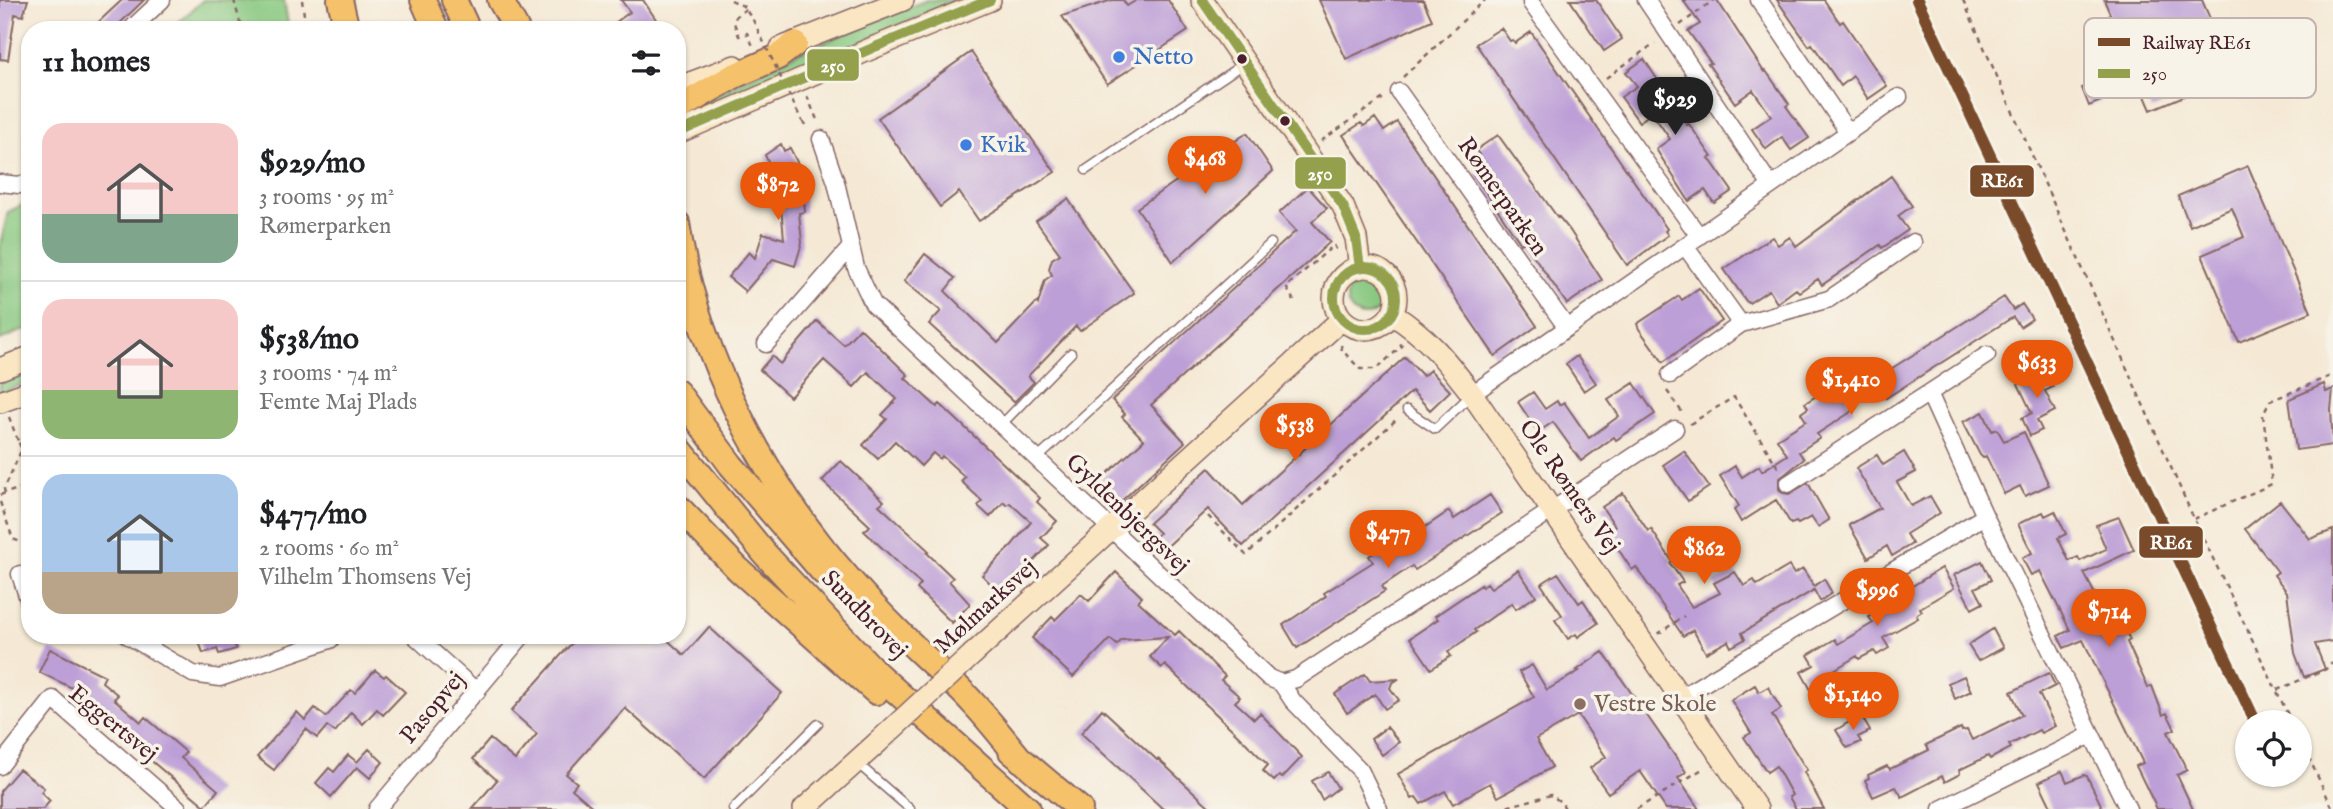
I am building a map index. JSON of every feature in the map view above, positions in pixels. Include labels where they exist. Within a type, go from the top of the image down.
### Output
[{"type":"main road","points":[[340,0],[345,21]]},
{"type":"main road","points":[[423,0],[432,21]]},
{"type":"main road","points":[[454,0],[464,21]]},
{"type":"main road","points":[[500,0],[512,21]]},
{"type":"main road","points":[[686,104],[734,76],[778,57],[795,44]]},
{"type":"main road","points":[[686,273],[702,329],[745,423],[802,520],[849,579],[972,702],[1021,760]]},
{"type":"main road","name":"Sundbrovej","points":[[686,404],[740,475],[869,624],[959,708],[1080,809]]},
{"type":"main road","name":"Sundbrovej","points":[[686,457],[765,554],[877,674],[1026,809]]},
{"type":"main road","points":[[686,515],[738,569],[827,651],[961,765],[1026,809]]},
{"type":"street","points":[[140,21],[162,0]]},
{"type":"street","points":[[686,85],[903,0]]},
{"type":"street","points":[[686,129],[990,0]]},
{"type":"street","points":[[1202,0],[1343,206],[1356,238],[1360,268]]},
{"type":"street","points":[[1646,0],[1771,186]]},
{"type":"street","points":[[1759,0],[1848,132]]},
{"type":"street","points":[[1531,3],[1699,236]]},
{"type":"street","name":"Rømerparken","points":[[1399,92],[1567,328]]},
{"type":"street","points":[[1472,394],[1899,97]]},
{"type":"street","name":"Gyldenbjergsvej","points":[[821,139],[836,182],[856,268],[873,303],[1269,678],[1281,683],[1293,701],[1360,770],[1379,809]]},
{"type":"street","points":[[0,183],[21,184]]},
{"type":"street","points":[[1670,375],[1741,324],[1829,299],[1913,242]]},
{"type":"street","points":[[1685,246],[1741,324]]},
{"type":"street","points":[[766,344],[851,247]]},
{"type":"street","points":[[1360,268],[1377,270],[1391,281],[1396,297],[1392,314],[1377,326],[1368,329],[1350,325],[1342,319],[1337,311],[1335,292],[1343,276],[1360,268]]},
{"type":"street","name":"Ole Rømers Vej","points":[[1392,314],[1440,352],[1472,394],[1757,809]]},
{"type":"street","name":"Mølmarksvej","points":[[804,809],[1342,319]]},
{"type":"street","points":[[1788,484],[1987,355]]},
{"type":"street","points":[[0,369],[21,361]]},
{"type":"street","points":[[1929,393],[1985,516],[2128,809]]},
{"type":"street","points":[[0,402],[21,394]]},
{"type":"street","points":[[1281,683],[1296,680],[1552,509],[1682,426]]},
{"type":"street","points":[[1681,697],[1985,516]]},
{"type":"street","points":[[142,644],[193,674],[219,678],[318,644]]},
{"type":"street","points":[[424,644],[477,692]]},
{"type":"street","name":"Pasopvej","points":[[377,809],[516,644]]},
{"type":"street","name":"Eggertsvej","points":[[0,766],[52,699],[178,808]]},
{"type":"street","points":[[1941,809],[2091,735]]},
{"type":"lane","points":[[1086,170],[1245,62]]},
{"type":"lane","points":[[1037,459],[1271,243]]},
{"type":"lane","points":[[1001,425],[1071,353]]},
{"type":"lane","points":[[1407,410],[1435,429],[1472,394]]},
{"type":"lane","points":[[733,809],[818,724]]},
{"type":"lane","points":[[855,761],[910,809]]},
{"type":"path","points":[[234,0],[240,21]]},
{"type":"path","points":[[302,0],[305,21]]},
{"type":"path","points":[[731,0],[746,9],[753,20],[802,121]]},
{"type":"path","points":[[1592,88],[1714,0]]},
{"type":"path","points":[[1963,0],[2194,519],[2286,710]]},
{"type":"path","points":[[746,9],[736,16],[734,23],[739,36],[747,33],[748,36]]},
{"type":"path","points":[[799,79],[819,122],[821,139]]},
{"type":"path","points":[[1294,300],[1286,287],[1334,245],[1337,251]]},
{"type":"path","points":[[1342,347],[1360,369],[1376,369],[1402,346],[1395,342]]},
{"type":"path","points":[[1670,375],[1662,384],[1682,426],[1734,397],[1788,484]]},
{"type":"path","points":[[2194,519],[2272,484],[2263,415],[2270,401],[2333,375]]},
{"type":"path","points":[[1208,516],[1246,555],[1407,410]]},
{"type":"path","points":[[12,424],[21,447]]},
{"type":"path","points":[[5,493],[4,489],[21,451]]},
{"type":"path","points":[[0,495],[21,488]]},
{"type":"path","points":[[0,502],[13,539],[21,542]]},
{"type":"path","points":[[1644,643],[1684,615]]},
{"type":"path","points":[[2276,690],[2326,669],[2332,662]]},
{"type":"path","points":[[1637,809],[1722,758]]},
{"type":"path","points":[[2312,764],[2333,809]]},
{"type":"path","points":[[1498,809],[1551,795],[1562,803],[1565,809]]},
{"type":"green space","points":[[203,0],[284,0],[288,21],[180,21]]},
{"type":"green space","points":[[927,0],[958,0],[686,118],[686,110],[797,53]]},
{"type":"green space","points":[[21,206],[21,331],[0,340],[0,245],[8,212]]},
{"type":"green space","points":[[1365,280],[1378,285],[1383,298],[1378,311],[1365,316],[1352,311],[1347,298],[1352,285]]},
{"type":"green space","points":[[21,372],[21,385],[0,393],[0,380]]},
{"type":"building","points":[[0,0],[28,0],[23,16],[15,14],[8,60],[0,59]]},
{"type":"building","points":[[122,0],[144,0],[122,21],[100,21]]},
{"type":"building","points":[[621,0],[643,0],[657,21],[618,21],[630,12]]},
{"type":"building","name":"Netto","points":[[1112,0],[1123,0],[1127,6],[1137,0],[1168,0],[1188,31],[1107,84],[1062,16]]},
{"type":"building","points":[[1319,0],[1423,0],[1432,20],[1346,59]]},
{"type":"building","points":[[1570,0],[1596,0],[1622,39],[1604,51]]},
{"type":"building","points":[[1683,0],[1717,0],[1764,72],[1766,71],[1789,104],[1786,106],[1809,138],[1791,150],[1782,137],[1766,149],[1752,129],[1771,116],[1753,90],[1735,103],[1688,31],[1700,24]]},
{"type":"building","points":[[1777,0],[1824,0],[1840,23],[1843,21],[1887,86],[1868,99],[1853,76],[1841,86]]},
{"type":"building","points":[[2104,0],[2202,0],[2210,18],[2112,18]]},
{"type":"building","points":[[1501,28],[1510,41],[1515,43],[1531,32],[1667,229],[1665,231],[1668,235],[1627,265],[1476,44]]},
{"type":"building","name":"Kvik","points":[[971,52],[1055,172],[979,221],[959,192],[940,207],[878,118]]},
{"type":"building","points":[[1644,59],[1687,125],[1689,124],[1712,157],[1709,158],[1732,191],[1714,203],[1705,190],[1689,201],[1656,149],[1670,139],[1652,113],[1639,122],[1621,97],[1637,86],[1626,72]]},
{"type":"building","points":[[2086,98],[2100,98],[2101,101],[2089,106]]},
{"type":"building","points":[[2146,98],[2179,98],[2151,110]]},
{"type":"building","points":[[1375,118],[1384,131],[1397,122],[1537,326],[1495,356],[1343,135],[1361,123],[1364,126]]},
{"type":"building","points":[[1247,133],[1273,171],[1173,262],[1137,208]]},
{"type":"building","points":[[1498,135],[1558,218],[1569,229],[1602,280],[1567,304],[1524,242],[1521,244],[1474,175],[1486,166],[1476,150]]},
{"type":"building","points":[[781,144],[784,151],[790,148],[802,172],[805,212],[799,213],[802,243],[795,266],[773,259],[744,293],[745,291],[728,277],[749,252],[755,258],[763,233],[784,239],[779,184],[765,155]]},
{"type":"building","points":[[2248,166],[2311,312],[2239,342],[2202,255],[2244,237],[2232,208],[2190,226],[2178,196]]},
{"type":"building","points":[[1891,176],[1912,206],[1898,216],[1908,230],[1882,248],[1880,245],[1822,285],[1818,279],[1799,292],[1796,289],[1777,303],[1769,290],[1749,303],[1746,301],[1724,269],[1772,237],[1778,245],[1790,237],[1796,246]]},
{"type":"building","points":[[1308,187],[1327,208],[1312,222],[1330,242],[1151,405],[1185,442],[1118,504],[1098,482],[1144,440],[1122,417],[1125,414],[1112,400],[1296,231],[1279,213]]},
{"type":"building","points":[[1068,199],[1134,293],[1080,331],[1076,326],[1028,376],[1034,382],[1014,402],[929,324],[941,311],[904,281],[925,254],[955,278],[945,291],[998,343],[1037,302],[1038,304],[1045,280],[1052,275],[1049,269],[1052,259],[1060,254],[1036,221]]},
{"type":"building","points":[[1699,288],[1722,321],[1663,362],[1637,324],[1679,296],[1682,300]]},
{"type":"building","points":[[2004,297],[2013,310],[2022,304],[2032,319],[2020,327],[2013,317],[1886,398],[1875,379],[1847,398],[1854,410],[1817,434],[1820,438],[1799,452],[1804,459],[1779,479],[1779,489],[1789,494],[1808,483],[1829,520],[1818,527],[1811,517],[1798,524],[1791,524],[1776,500],[1741,522],[1734,510],[1739,506],[1720,476],[1735,466],[1742,477],[1759,466],[1762,471],[1787,455],[1777,439],[1806,421],[1801,413],[1808,408],[1805,403],[1867,365],[1871,371],[1881,365],[1886,372]]},
{"type":"building","points":[[817,321],[844,345],[860,328],[908,375],[905,378],[937,407],[940,404],[1040,498],[1037,502],[1057,521],[1041,538],[1049,545],[1000,593],[982,575],[1031,522],[1010,503],[1007,505],[1004,502],[990,517],[978,506],[982,501],[961,481],[965,477],[942,456],[940,459],[933,453],[921,466],[895,441],[878,459],[863,445],[887,419],[882,415],[897,399],[868,372],[854,387],[824,360],[790,397],[760,370],[772,356],[780,364]]},
{"type":"building","points":[[1577,356],[1596,383],[1584,391],[1566,364]]},
{"type":"building","points":[[1405,357],[1423,376],[1430,370],[1450,391],[1430,410],[1412,391],[1243,546],[1208,509],[1162,551],[1152,540],[1159,533],[1149,523],[1209,468],[1243,505]]},
{"type":"building","points":[[2045,370],[2053,387],[2045,391],[2055,411],[2037,420],[2042,430],[2030,436],[2022,418],[2032,413],[2018,384]]},
{"type":"building","points":[[1634,383],[1655,414],[1616,440],[1614,437],[1581,461],[1553,422],[1538,432],[1518,402],[1533,392],[1545,409],[1557,401],[1559,405],[1564,402],[1589,438],[1619,416],[1608,400]]},
{"type":"building","points":[[2324,384],[2326,392],[2333,389],[2333,445],[2296,450],[2289,399]]},
{"type":"building","points":[[1983,412],[1992,431],[1997,429],[2004,441],[2024,432],[2049,485],[2025,496],[2020,486],[2004,494],[1986,456],[1983,458],[1980,455],[1963,422]]},
{"type":"building","points":[[1684,451],[1709,487],[1688,501],[1663,465]]},
{"type":"building","points":[[1904,452],[1916,472],[1897,482],[1911,506],[1930,496],[1940,513],[1906,534],[1912,544],[1892,556],[1887,546],[1868,558],[1849,525],[1880,508],[1856,468],[1877,455],[1883,465]]},
{"type":"building","points":[[841,461],[884,501],[879,505],[929,551],[927,553],[953,578],[949,581],[970,604],[952,623],[917,589],[921,584],[864,531],[870,526],[822,481]]},
{"type":"building","points":[[1623,493],[1672,561],[1670,563],[1683,582],[1677,585],[1692,607],[1720,593],[1714,583],[1735,572],[1744,586],[1754,580],[1757,585],[1789,566],[1794,574],[1803,569],[1814,586],[1824,579],[1832,593],[1820,601],[1814,590],[1742,633],[1745,639],[1731,647],[1728,641],[1706,653],[1693,630],[1683,636],[1636,567],[1632,570],[1607,532],[1615,526],[1602,507]]},
{"type":"building","points":[[1490,495],[1502,513],[1415,570],[1412,566],[1382,586],[1385,591],[1297,648],[1283,625],[1326,596],[1324,593],[1373,562],[1369,556],[1386,545],[1390,551],[1449,511],[1454,519]]},
{"type":"building","points":[[2280,501],[2310,539],[2333,530],[2333,641],[2315,644],[2325,669],[2304,677],[2295,653],[2287,592],[2274,575],[2278,572],[2245,529]]},
{"type":"building","points":[[2055,511],[2066,534],[2058,538],[2069,561],[2078,557],[2080,561],[2106,549],[2096,525],[2119,517],[2134,550],[2084,573],[2100,604],[2110,599],[2130,640],[2127,642],[2148,688],[2152,686],[2163,715],[2167,713],[2175,729],[2168,732],[2187,770],[2177,775],[2193,809],[2157,809],[2136,766],[2143,763],[2083,640],[2064,648],[2058,636],[2070,630],[2040,571],[2031,575],[2022,558],[2032,553],[2018,524],[2043,512],[2045,516]]},
{"type":"building","points":[[1982,561],[1991,580],[1975,588],[1983,603],[1972,609],[1954,575]]},
{"type":"building","points":[[1942,568],[1954,588],[1920,608],[1922,611],[1916,615],[1918,618],[1883,638],[1889,648],[1877,655],[1874,651],[1859,659],[1857,656],[1824,676],[1827,681],[1811,690],[1801,672],[1814,665],[1808,655],[1835,639],[1838,644],[1873,623],[1869,617],[1877,612],[1875,609]]},
{"type":"building","points":[[1518,570],[1536,596],[1516,609],[1512,603],[1474,630],[1476,632],[1448,652],[1451,656],[1431,669],[1410,638],[1438,619],[1435,616],[1481,585],[1482,587],[1487,583],[1491,588]]},
{"type":"building","points":[[1116,572],[1142,597],[1138,601],[1175,635],[1179,631],[1225,676],[1221,680],[1240,697],[1235,702],[1254,719],[1260,713],[1302,757],[1282,778],[1279,776],[1274,781],[1263,771],[1268,765],[1165,665],[1162,668],[1150,657],[1168,637],[1122,640],[1117,645],[1110,639],[1073,677],[1032,638],[1052,617],[1055,620],[1081,594],[1089,601]]},
{"type":"building","points":[[1558,573],[1579,603],[1583,600],[1598,623],[1578,637],[1576,634],[1568,639],[1555,620],[1562,615],[1541,584]]},
{"type":"building","points":[[709,627],[782,693],[704,779],[625,708],[566,774],[577,783],[572,789],[595,809],[472,809],[497,780],[473,759],[490,739],[515,760],[537,734],[511,711],[571,644],[672,644],[684,655]]},
{"type":"building","points":[[1993,629],[2003,648],[1978,661],[1968,645]]},
{"type":"building","points":[[200,644],[234,644],[236,649],[219,654],[217,649],[203,653]]},
{"type":"building","points":[[50,649],[105,676],[102,682],[118,695],[114,699],[141,722],[145,717],[186,752],[181,758],[218,790],[205,806],[98,716],[105,708],[91,697],[39,672]]},
{"type":"building","points":[[1603,652],[1686,772],[1678,778],[1699,809],[1666,809],[1640,771],[1608,793],[1590,768],[1606,757],[1578,715],[1536,739],[1552,767],[1498,797],[1490,783],[1453,804],[1445,791],[1421,804],[1416,797],[1412,799],[1398,774],[1534,697],[1519,672],[1532,665],[1547,690],[1579,671],[1577,670]]},
{"type":"building","points":[[375,670],[384,677],[386,675],[405,692],[383,715],[377,709],[363,724],[351,712],[335,732],[327,726],[317,738],[306,729],[274,770],[257,757],[297,712],[305,720],[315,708],[326,717],[351,690],[355,693]]},
{"type":"building","points":[[2049,673],[2055,686],[2039,694],[2055,726],[2041,733],[2039,730],[2009,745],[2011,748],[1990,759],[1988,756],[1959,770],[1960,774],[1945,782],[1942,776],[1902,797],[1896,787],[1873,797],[1865,780],[1869,778],[1868,775],[1887,766],[1890,769],[1929,750],[1926,745],[1961,728],[1962,731],[1967,730],[1972,740],[2022,715],[2011,692]]},
{"type":"building","points":[[1365,674],[1370,681],[1399,679],[1392,683],[1390,688],[1399,700],[1385,709],[1375,694],[1347,713],[1335,694]]},
{"type":"building","points":[[1964,676],[1971,691],[1955,699],[1948,683]]},
{"type":"building","points":[[1755,685],[1759,692],[1768,687],[1781,709],[1772,715],[1807,770],[1804,772],[1824,809],[1796,809],[1789,797],[1792,795],[1776,766],[1767,772],[1744,737],[1751,733],[1731,700]]},
{"type":"building","points":[[1102,709],[1212,809],[1163,809],[1081,733]]},
{"type":"building","points":[[1861,715],[1870,731],[1858,737],[1861,742],[1847,748],[1836,730]]},
{"type":"building","points":[[1387,727],[1399,742],[1382,755],[1371,739]]},
{"type":"building","points":[[369,749],[383,762],[370,778],[357,767],[331,797],[316,783],[329,768],[334,772],[348,755],[357,762]]},
{"type":"building","points":[[19,769],[44,788],[41,792],[50,801],[43,809],[0,809],[0,791]]},
{"type":"building","points":[[2062,771],[2067,782],[2087,776],[2103,809],[2052,809],[2039,782]]},
{"type":"building","points":[[1328,772],[1338,788],[1322,800],[1312,781]]},
{"type":"rail line","name":"RE61","points":[[1917,0],[2250,710]]},
{"type":"transit line","name":"250","points":[[686,129],[990,0]]},
{"type":"transit line","name":"250","points":[[1202,0],[1343,206],[1356,238],[1360,268]]},
{"type":"transit line","name":"250","points":[[1365,267],[1387,276],[1396,298],[1387,320],[1365,329],[1343,320],[1334,298],[1343,276],[1365,267]]},
{"type":"place","name":"Netto","points":[[1119,57]]},
{"type":"place","name":"Kvik","points":[[966,145]]},
{"type":"place","name":"Vestre Skole","points":[[1580,704]]}]
